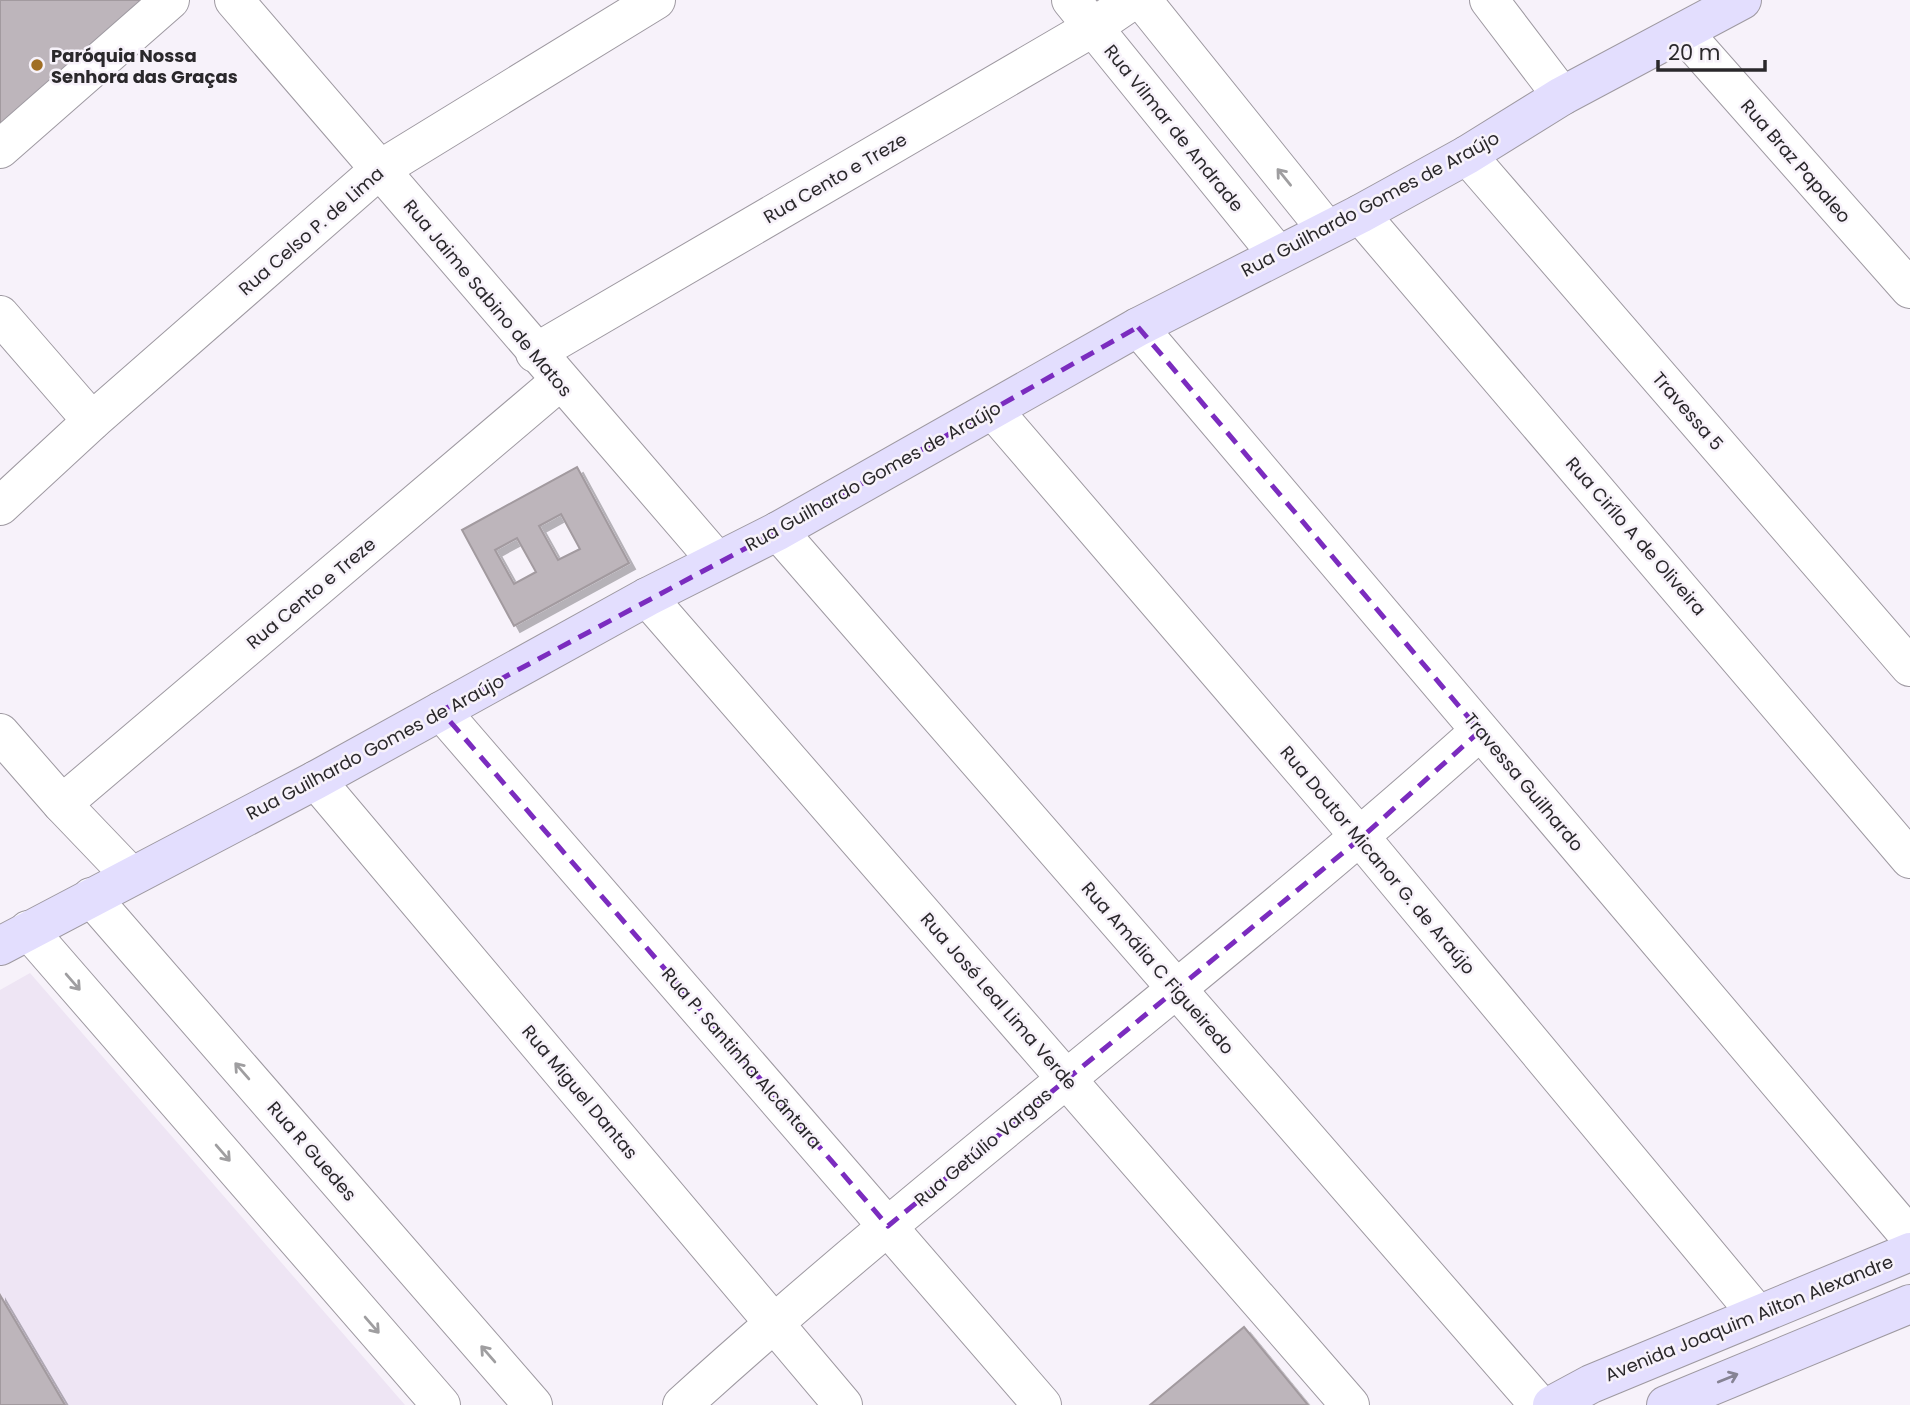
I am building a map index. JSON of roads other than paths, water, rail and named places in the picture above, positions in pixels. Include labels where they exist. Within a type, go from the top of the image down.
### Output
[{"type":"street","points":[[0,149],[170,0]]},
{"type":"street","name":"Rua Jaime Sabino de Matos","points":[[234,0],[559,382],[717,561]]},
{"type":"street","name":"Rua Celso P. de Lima","points":[[0,506],[92,421],[379,170],[656,0]]},
{"type":"street","name":"Rua Cento e Treze","points":[[535,353],[1082,14],[1132,0]]},
{"type":"street","points":[[1142,0],[1343,222]]},
{"type":"street","points":[[1489,0],[1562,96]]},
{"type":"street","name":"Rua Guilhardo Gomes de Araújo","points":[[14,938],[316,780],[648,597],[778,531],[1138,327],[1467,155],[1562,96],[1742,0]]},
{"type":"street","name":"Rua Vilmar de Andrade","points":[[1082,14],[1278,255]]},
{"type":"street","name":"Rua Braz Papaleo","points":[[1683,32],[1910,289]]},
{"type":"street","name":"Travessa 5","points":[[1467,155],[1910,667]]},
{"type":"street","name":"Rua Cirílo A de Oliveira","points":[[1343,222],[1910,859]]},
{"type":"street","points":[[0,315],[92,421]]},
{"type":"street","name":"Travessa Guilhardo","points":[[1138,327],[1910,1237]]},
{"type":"street","name":"Rua Cento e Treze","points":[[62,804],[559,382]]},
{"type":"street","name":"Rua Doutor Micanor G. de Araújo","points":[[994,411],[1361,838],[1757,1314]]},
{"type":"street","name":"Rua Amália C Figueiredo","points":[[778,531],[1539,1405]]},
{"type":"street","name":"Rua José Leal Lima Verde","points":[[648,597],[1350,1405]]},
{"type":"street","name":"Rua P. Santinha Alcântara","points":[[441,711],[1042,1405]]},
{"type":"street","name":"Rua Getúlio Vargas","points":[[681,1405],[774,1321],[1066,1077],[1361,838],[1480,731]]},
{"type":"street","points":[[0,733],[62,804],[131,876]]},
{"type":"street","name":"Rua Miguel Dantas","points":[[316,780],[843,1405]]},
{"type":"street","name":"Rua R Guedes","points":[[90,897],[533,1405]]},
{"type":"street","points":[[14,938],[441,1405]]},
{"type":"street","name":"Avenida Joaquim Ailton Alexandre","points":[[1552,1405],[1591,1384],[1910,1252]]},
{"type":"street","points":[[1666,1405],[1910,1304]]},
{"type":"place","name":"Paróquia Nossa Senhora das Graças","points":[[37,65]]}]
